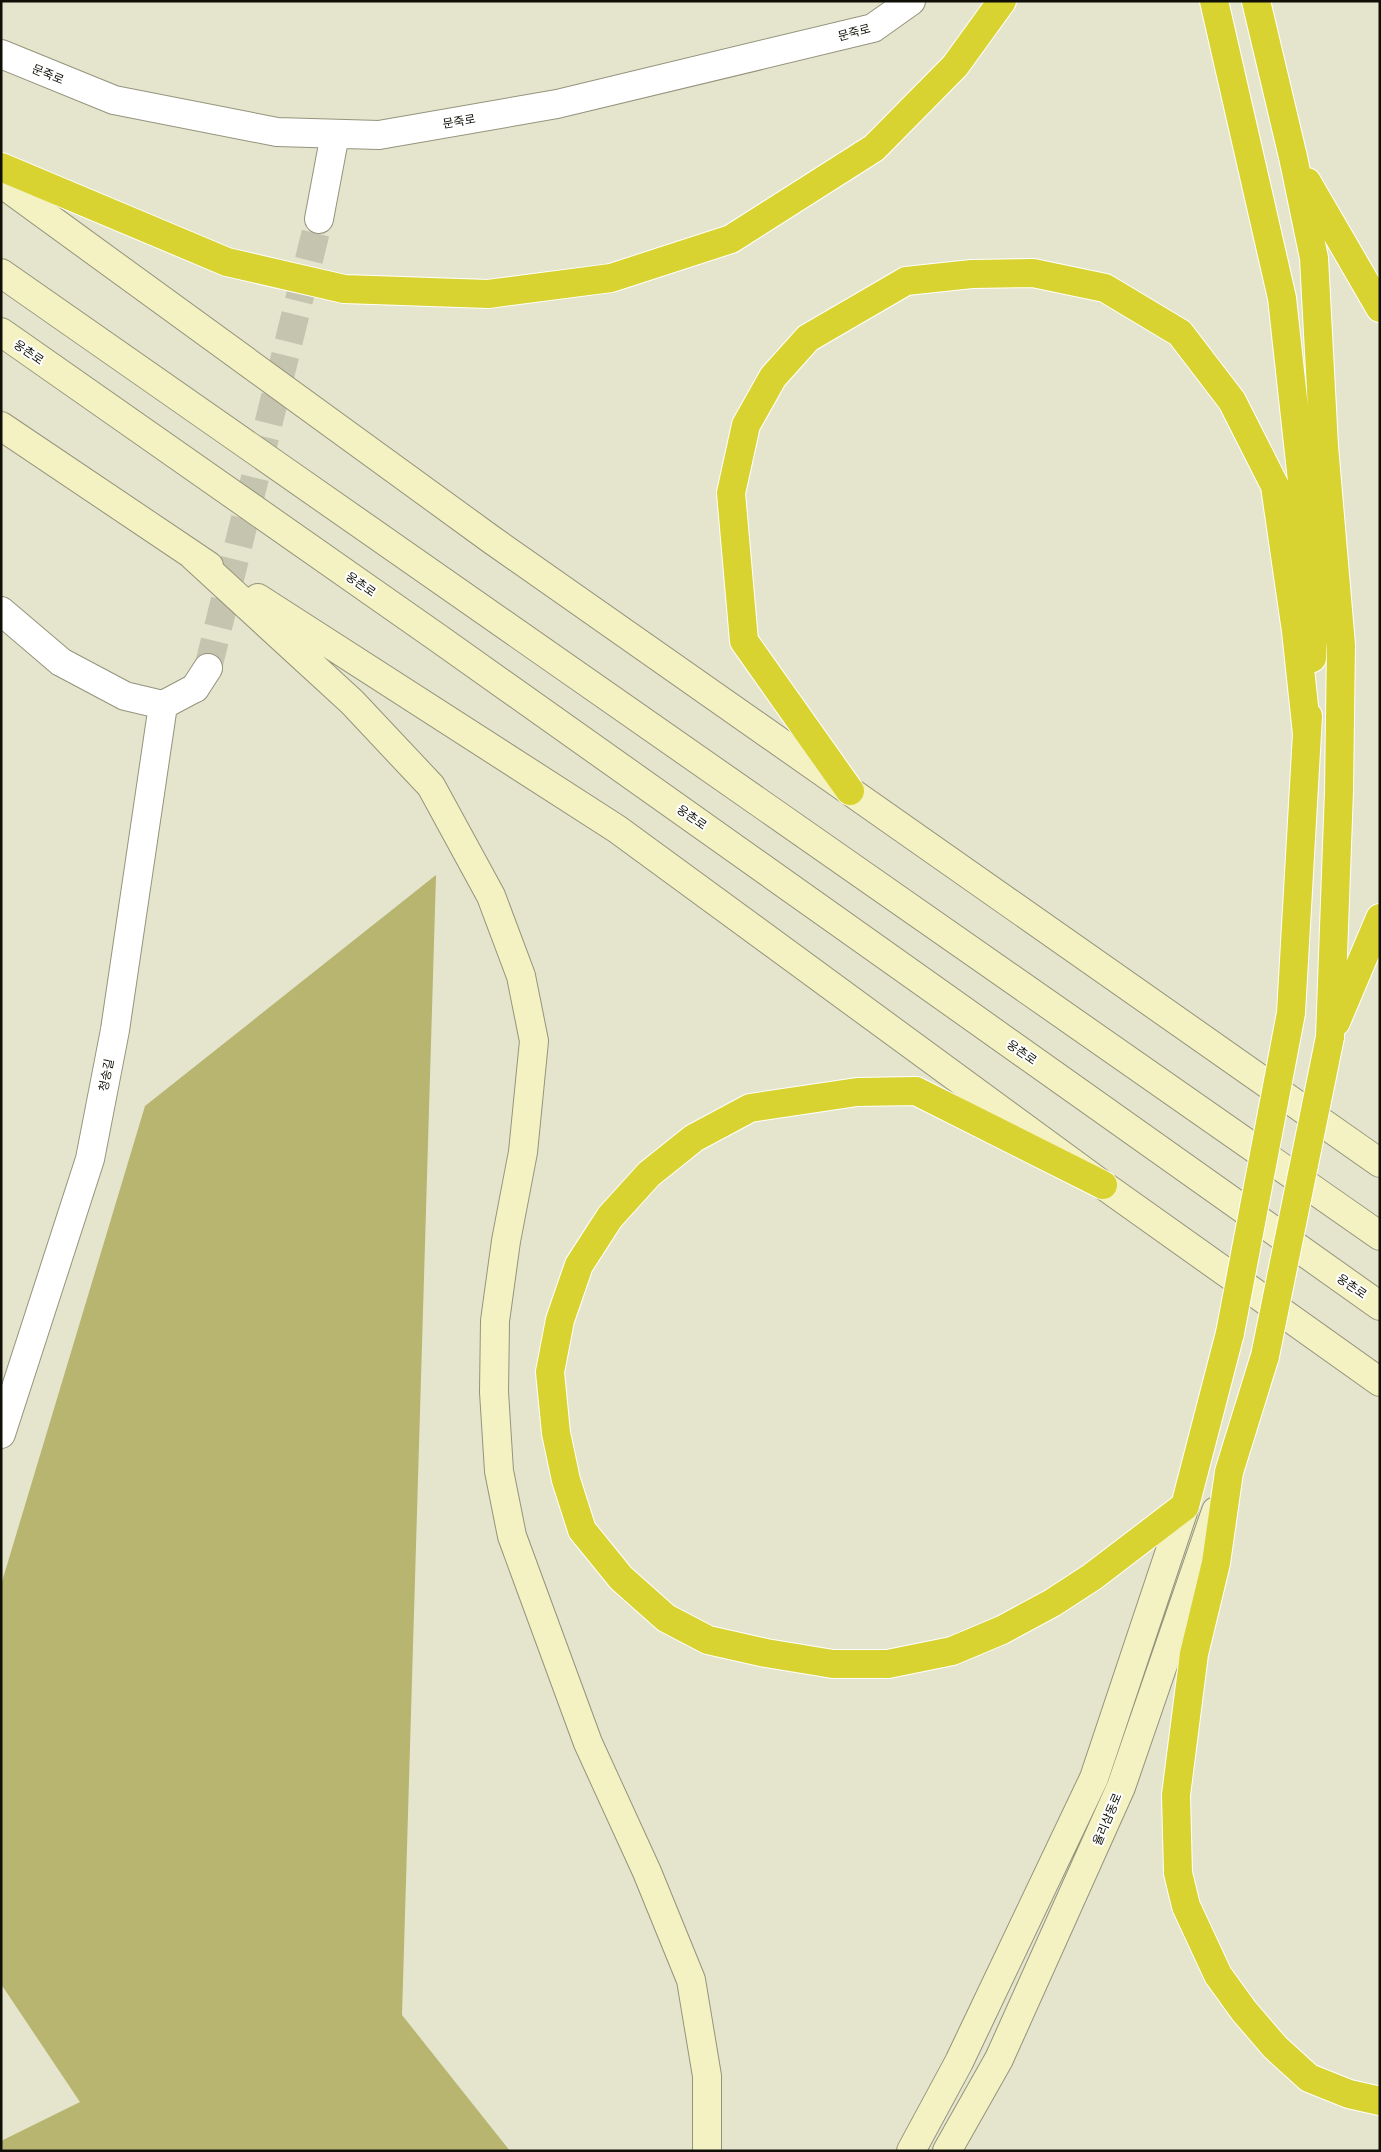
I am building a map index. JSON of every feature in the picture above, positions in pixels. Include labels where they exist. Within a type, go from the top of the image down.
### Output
[{"type":"highway","points":[[1,167],[227,262],[344,289],[488,294],[611,278],[732,239],[874,148],[955,66],[1002,1]]},
{"type":"highway","points":[[1103,1185],[916,1091],[857,1092],[750,1108],[694,1138],[649,1174],[610,1216],[579,1266],[560,1320],[550,1372],[556,1433],[566,1480],[582,1530],[621,1578],[666,1618],[708,1640],[766,1654],[832,1664],[888,1664],[952,1651],[1002,1630],[1052,1603],[1092,1577],[1185,1506],[1230,1333],[1291,1013],[1315,599],[1282,298],[1214,1]]},
{"type":"highway","points":[[1256,1],[1293,157],[1314,258],[1324,446],[1341,645],[1339,791],[1330,1037],[1266,1356],[1230,1472],[1216,1563],[1194,1654],[1176,1795],[1178,1873],[1186,1906],[1218,1975],[1244,2012],[1274,2047],[1309,2078],[1349,2094],[1380,2101]]},
{"type":"highway","points":[[1293,157],[1380,308]]},
{"type":"highway","points":[[850,791],[744,641],[730,493],[746,425],[773,377],[808,338],[906,281],[972,274],[1033,273],[1105,288],[1180,333],[1232,401],[1274,486],[1296,631],[1307,734]]},
{"type":"highway","points":[[1330,1037],[1380,918]]},
{"type":"main road","points":[[1,183],[492,540],[1380,1163]]},
{"type":"main road","points":[[1,273],[1380,1236]]},
{"type":"main road","name":"웅촌로","points":[[1,332],[438,638],[1380,1306]]},
{"type":"main road","points":[[1,426],[193,556],[617,829],[1103,1185],[1380,1382]]},
{"type":"main road","points":[[193,556],[352,702],[430,786],[491,896],[521,976],[534,1040],[523,1152],[506,1241],[495,1321],[494,1392],[499,1471],[512,1536],[588,1744],[647,1872],[691,1980],[706,2076],[707,2151]]},
{"type":"main road","name":"율리삼동로","points":[[947,2151],[999,2059],[1121,1786],[1230,1472]]},
{"type":"main road","points":[[911,2151],[959,2062],[1094,1778],[1185,1506]]},
{"type":"street","name":"문죽로","points":[[1,54],[114,100],[277,132],[380,135],[557,104],[873,28],[911,1]]},
{"type":"street","points":[[319,219],[335,134]]},
{"type":"street","points":[[1,611],[61,662],[124,696],[163,705],[201,678]]},
{"type":"street","name":"청송길","points":[[1,1434],[90,1159],[115,1030],[163,705]]},
{"type":"shaded area","points":[[436,875],[402,2015],[510,2151],[1,2151],[1,2141],[80,2102],[1,1984],[1,1585],[145,1106]]},
{"type":"tunnel","points":[[208,668],[319,219]]}]
